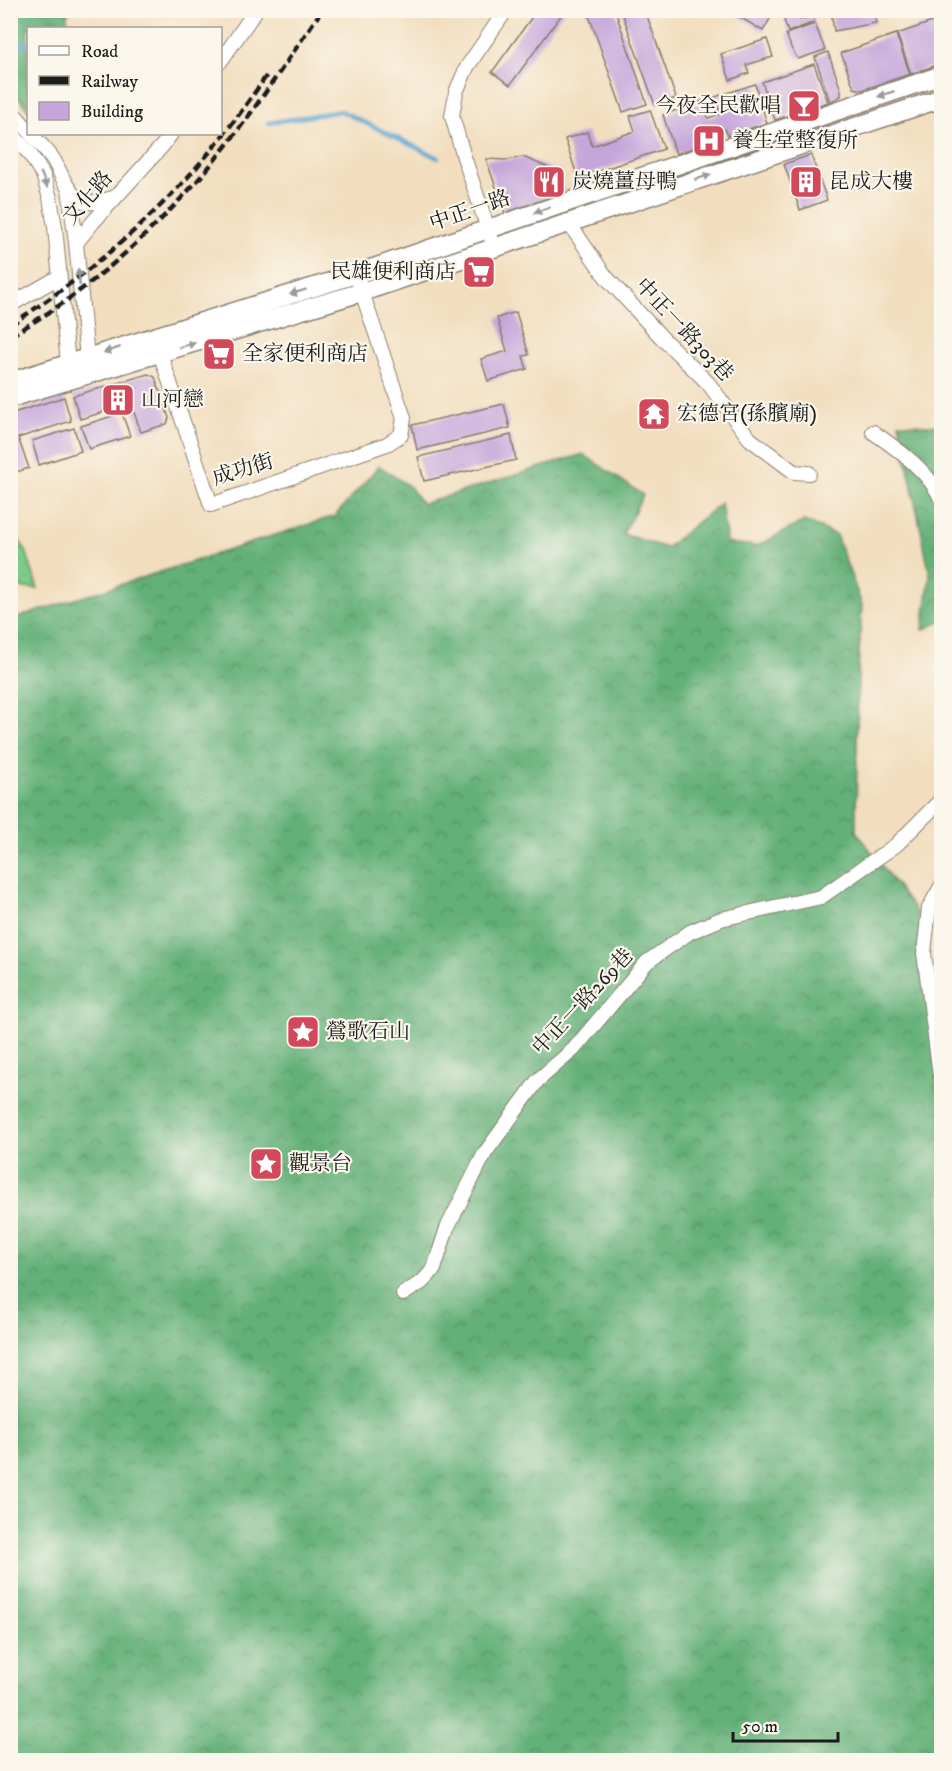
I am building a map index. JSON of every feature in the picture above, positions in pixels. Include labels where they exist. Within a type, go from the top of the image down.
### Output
[{"type":"main road","name":"中正一路","points":[[10,398],[75,370],[87,358],[356,274],[942,75]]},
{"type":"main road","name":"中正一路","points":[[10,382],[160,353],[362,292],[942,98]]},
{"type":"street","points":[[494,247],[452,116],[456,92],[467,68],[506,10]]},
{"type":"street","points":[[222,59],[253,12]]},
{"type":"street","points":[[10,109],[27,129]]},
{"type":"street","points":[[10,132],[30,154],[47,186],[55,227],[59,277],[75,370]]},
{"type":"street","points":[[33,135],[53,159],[69,188],[79,199],[97,202],[116,197]]},
{"type":"street","name":"文化路","points":[[87,358],[76,243],[170,135]]},
{"type":"street","points":[[69,188],[76,243]]},
{"type":"street","name":"中正一路303巷","points":[[568,222],[606,277],[663,339],[708,383],[750,439],[794,472],[809,473]]},
{"type":"street","points":[[356,274],[362,292]]},
{"type":"street","points":[[10,305],[59,277]]},
{"type":"street","name":"成功街","points":[[160,353],[211,505],[387,444],[401,435],[404,418],[362,292]]},
{"type":"street","points":[[873,432],[904,454],[938,490],[942,501]]},
{"type":"street","name":"中正一路269巷","points":[[403,1294],[422,1282],[434,1269],[447,1228],[484,1153],[538,1080],[574,1049],[647,962],[690,932],[721,919],[821,897],[896,845],[942,799]]},
{"type":"street","points":[[942,885],[929,908],[924,953],[942,1090]]},
{"type":"green space","points":[[10,11],[71,11],[67,14],[68,27],[27,27],[27,109],[11,88]]},
{"type":"green space","points":[[899,423],[941,426],[941,621],[923,630],[930,575]]},
{"type":"green space","points":[[583,454],[643,495],[623,534],[666,548],[721,503],[727,543],[757,546],[804,521],[836,535],[862,605],[858,672],[856,831],[917,913],[936,992],[941,999],[941,1760],[11,1760],[10,620],[335,516],[379,466],[410,487],[422,504]]},
{"type":"green space","points":[[10,526],[26,551],[38,589],[11,587]]},
{"type":"building","points":[[537,10],[565,10],[510,85],[492,72]]},
{"type":"building","points":[[587,10],[615,10],[647,104],[623,112]]},
{"type":"building","points":[[621,10],[645,10],[676,98],[655,105]]},
{"type":"building","points":[[728,10],[775,10],[763,31]]},
{"type":"building","points":[[831,10],[874,10],[876,23],[834,31]]},
{"type":"building","points":[[880,10],[908,10],[908,12],[881,17]]},
{"type":"building","points":[[798,15],[800,20],[812,16],[815,22],[788,32],[784,20]]},
{"type":"building","points":[[938,20],[942,29],[942,63],[911,74],[897,34]]},
{"type":"building","points":[[815,24],[825,50],[798,59],[786,34]]},
{"type":"building","points":[[896,34],[910,74],[862,90],[854,88],[841,53]]},
{"type":"building","points":[[767,39],[773,57],[746,65],[749,73],[730,80],[721,54]]},
{"type":"building","points":[[828,52],[841,90],[841,96],[830,102],[815,57]]},
{"type":"building","points":[[814,64],[828,102],[775,120],[762,82]]},
{"type":"building","points":[[755,84],[767,123],[728,136],[725,129],[713,133],[715,140],[676,154],[663,115],[702,101],[708,118],[720,114],[715,97]]},
{"type":"building","points":[[650,110],[664,149],[578,178],[565,139],[587,132],[592,146],[635,131],[630,116]]},
{"type":"building","name":"昆成大樓","points":[[811,155],[827,200],[800,210],[784,164]]},
{"type":"building","points":[[523,157],[559,172],[565,192],[505,213],[486,159],[507,160]]},
{"type":"building","points":[[516,312],[529,355],[523,356],[527,369],[488,381],[481,359],[507,351],[497,318]]},
{"type":"building","name":"山河戀","points":[[148,374],[155,377],[169,418],[167,424],[141,432],[131,404],[80,419],[73,396]]},
{"type":"building","points":[[64,397],[71,421],[18,438],[29,468],[10,474],[10,414]]},
{"type":"building","points":[[504,404],[510,428],[417,450],[412,425]]},
{"type":"building","points":[[122,413],[130,436],[89,449],[81,426]]},
{"type":"building","points":[[74,428],[81,451],[39,465],[32,441]]},
{"type":"building","points":[[511,435],[516,460],[424,481],[418,457]]},
{"type":"waterway","points":[[10,39],[27,46]]},
{"type":"waterway","points":[[268,123],[341,111],[438,158]]},
{"type":"railway","points":[[10,336],[54,309],[95,279],[170,210],[231,139],[322,10]]},
{"type":"railway","points":[[10,325],[69,284],[152,214],[202,161],[267,75]]},
{"type":"place","name":"今夜全民歡唱","points":[[804,106]]},
{"type":"place","name":"養生堂整復所","points":[[709,141]]},
{"type":"place","name":"炭燒薑母鴨","points":[[549,182]]},
{"type":"place","name":"昆成大樓","points":[[806,182]]},
{"type":"place","name":"民雄便利商店","points":[[479,272]]},
{"type":"place","name":"全家便利商店","points":[[219,354]]},
{"type":"place","name":"山河戀","points":[[118,400]]},
{"type":"place","name":"宏德宮(孫臏廟)","points":[[654,414]]},
{"type":"place","name":"鶯歌石山","points":[[303,1032]]},
{"type":"place","name":"觀景台","points":[[266,1164]]}]
